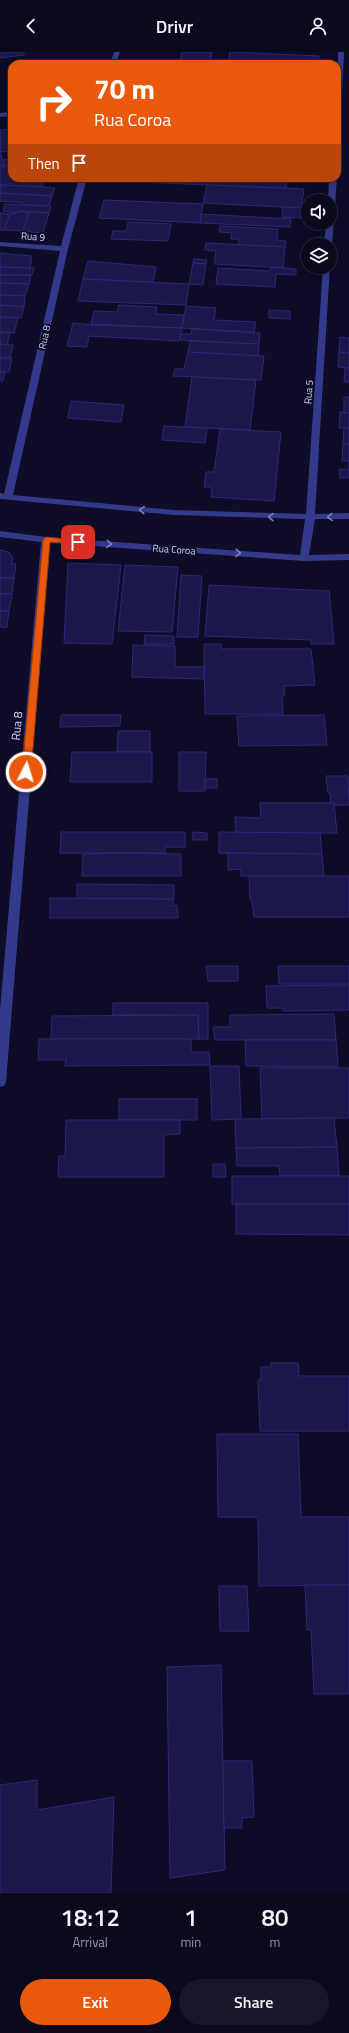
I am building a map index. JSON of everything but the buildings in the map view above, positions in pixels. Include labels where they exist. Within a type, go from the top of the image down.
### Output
[{"type":"street","name":"Rua 8","points":[[4,497],[81,182]]},
{"type":"street","points":[[332,194],[333,182]]},
{"type":"street","name":"Rua 9","points":[[0,244],[64,249]]},
{"type":"street","name":"Rua 5","points":[[304,558],[310,518],[327,274]]},
{"type":"street","points":[[4,497],[243,517],[348,519]]},
{"type":"street","name":"Rua Coroa","points":[[0,534],[46,540],[304,558],[349,557]]},
{"type":"street","name":"Rua 8","points":[[0,1082],[46,540]]},
{"type":"route","points":[[26,772],[46,540],[78,542]]}]
